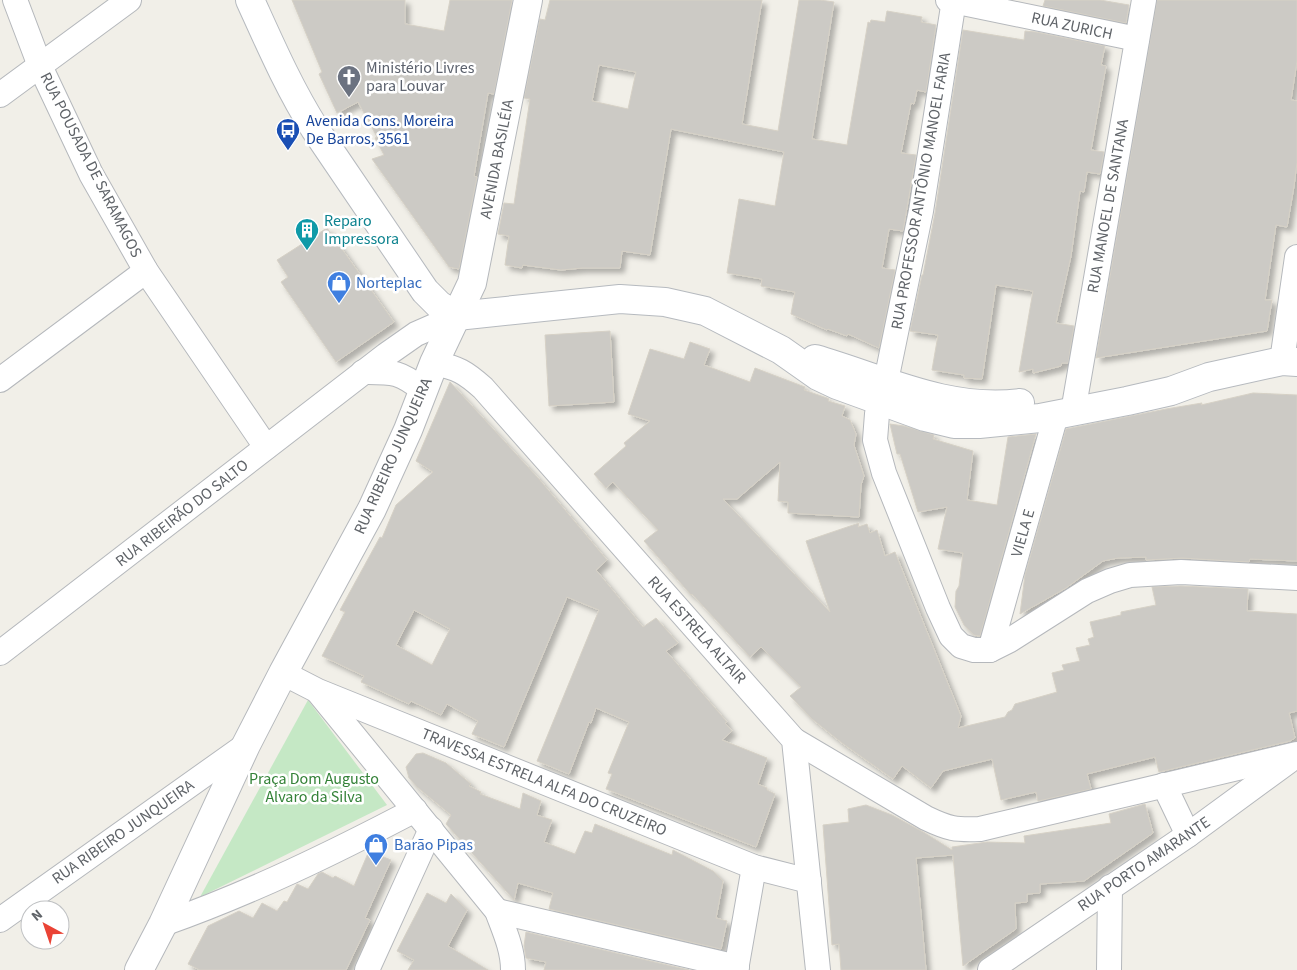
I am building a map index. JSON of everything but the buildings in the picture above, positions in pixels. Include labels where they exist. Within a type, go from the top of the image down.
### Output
[{"type":"main road","points":[[250,0],[281,68],[315,129],[425,291],[439,305],[457,316],[620,299],[665,302],[705,310],[781,350],[843,367],[883,391],[932,397],[965,404],[998,406],[1068,408],[1186,377],[1209,377],[1290,361]]},
{"type":"main road","name":"AVENIDA BASILÉIA","points":[[457,316],[472,282],[528,0]]},
{"type":"main road","name":"RUA RIBEIRO JUNQUEIRA","points":[[283,674],[372,509],[408,430],[434,363],[457,316]]},
{"type":"main road","points":[[139,970],[164,924],[246,745],[283,674]]},
{"type":"street","name":"RUA POUSADA DE SARAMAGOS","points":[[15,0],[40,66],[91,174],[146,271],[266,447]]},
{"type":"street","points":[[0,95],[129,0]]},
{"type":"street","name":"RUA ZURICH","points":[[952,0],[1137,39]]},
{"type":"street","name":"RUA PROFESSOR ANTÔNIO MANOEL FARIA","points":[[952,0],[921,211],[877,414],[875,440],[884,473],[951,636],[961,646],[974,650],[990,650]]},
{"type":"street","name":"RUA MANOEL DE SANTANA","points":[[1068,408],[1144,0]]},
{"type":"street","points":[[1290,361],[1297,257]]},
{"type":"street","points":[[0,380],[146,271]]},
{"type":"street","name":"RUA RIBEIRÃO DO SALTO","points":[[0,653],[364,372],[416,334],[457,316]]},
{"type":"street","name":"RUA ESTRELA ALTAIR","points":[[434,363],[467,374],[482,388],[794,740],[946,828],[980,829],[1297,755]]},
{"type":"street","points":[[364,372],[391,372],[409,379],[423,390]]},
{"type":"street","name":"VIELA E","points":[[990,650],[1068,408]]},
{"type":"street","points":[[990,650],[1010,640],[1087,591],[1130,575],[1181,572],[1297,578]]},
{"type":"street","name":"TRAVESSA ESTRELA ALFA DO CRUZEIRO","points":[[283,674],[318,691],[754,867],[809,881]]},
{"type":"street","points":[[318,691],[496,911],[508,940],[513,970]]},
{"type":"street","points":[[794,740],[818,970]]},
{"type":"street","name":"RUA RIBEIRO JUNQUEIRA","points":[[0,920],[246,745]]},
{"type":"street","name":"RUA PORTO AMARANTE","points":[[990,970],[1188,835],[1297,755]]},
{"type":"street","points":[[1164,785],[1188,835]]},
{"type":"street","points":[[164,924],[209,908],[282,876],[415,810]]},
{"type":"street","points":[[367,970],[431,829]]},
{"type":"street","points":[[496,911],[736,969],[754,867]]},
{"type":"street","points":[[1109,970],[1110,887]]},
{"type":"green space","name":"Praça Dom Augusto Alvaro da Silva","points":[[308,700],[387,805],[200,897]]},
{"type":"place","name":"Ministério Livres para Louvar","points":[[349,98]]},
{"type":"place","name":"Avenida Cons. Moreira De Barros, 3561","points":[[288,151]]},
{"type":"place","name":"Reparo Impressora","points":[[307,251]]},
{"type":"place","name":"Norteplac","points":[[339,304]]},
{"type":"place","name":"Barão Pipas","points":[[376,866]]}]
